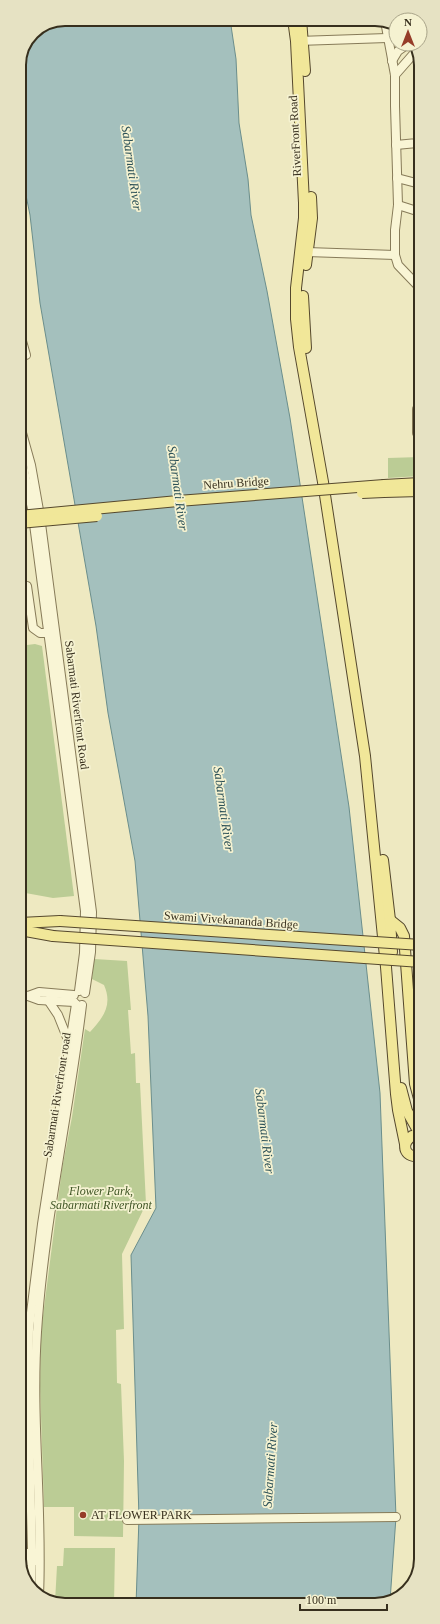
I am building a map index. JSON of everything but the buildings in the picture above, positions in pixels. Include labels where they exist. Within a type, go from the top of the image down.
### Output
[{"type":"main road","name":"RiverFront Road","points":[[295,26],[300,41],[312,218],[308,252]]},
{"type":"main road","name":"RiverFront Road","points":[[301,26],[304,218],[296,288],[296,319],[299,347],[324,489],[365,756],[379,890],[396,1094],[406,1150],[410,1155]]},
{"type":"main road","points":[[308,252],[303,290],[305,347],[329,480],[372,765],[390,920],[401,1092],[407,1111],[414,1124]]},
{"type":"main road","points":[[384,488],[414,485]]},
{"type":"main road","points":[[384,488],[414,490]]},
{"type":"main road","name":"Nehru Bridge","points":[[26,515],[178,501],[384,488]]},
{"type":"main road","name":"Nehru Bridge","points":[[26,522],[384,488]]},
{"type":"main road","points":[[26,919],[42,921]]},
{"type":"main road","points":[[390,920],[400,928],[404,936],[414,1042]]},
{"type":"main road","points":[[26,922],[42,921]]},
{"type":"main road","name":"Swami Vivekananda Bridge","points":[[42,921],[414,945]]},
{"type":"main road","points":[[26,931],[46,936]]},
{"type":"main road","points":[[26,936],[46,936],[414,962]]},
{"type":"main road","points":[[409,1001],[414,1000]]},
{"type":"main road","points":[[405,1144],[408,1139],[414,1136]]},
{"type":"main road","points":[[410,1155],[414,1157]]},
{"type":"main road","points":[[410,1155],[414,1159]]},
{"type":"street","points":[[300,41],[388,37]]},
{"type":"street","points":[[392,52],[395,75],[398,205],[394,230],[395,255],[398,265],[414,282]]},
{"type":"street","points":[[392,61],[398,52]]},
{"type":"street","points":[[395,75],[412,55]]},
{"type":"street","points":[[396,145],[414,143]]},
{"type":"street","points":[[397,178],[414,182]]},
{"type":"street","points":[[398,205],[414,210]]},
{"type":"street","points":[[308,252],[395,255]]},
{"type":"street","name":"Sabarmati Riverfront Road","points":[[26,447],[31,465],[40,516],[52,634]]},
{"type":"street","name":"Sabarmati Riverfront Road","points":[[26,480],[52,634],[92,912],[91,952],[78,999]]},
{"type":"street","points":[[26,586],[33,628],[40,634],[52,634]]},
{"type":"street","points":[[26,995],[39,992],[78,999]]},
{"type":"street","points":[[26,996],[39,1000],[78,999]]},
{"type":"street","name":"Sabarmati Riverfront road","points":[[68,1084],[70,1045],[78,999]]},
{"type":"street","name":"Sabarmati Riverfront road","points":[[38,1587],[28,1393],[42,1224],[68,1084],[78,999]]},
{"type":"street","points":[[48,1000],[58,1016],[70,1045]]},
{"type":"street","points":[[127,1520],[396,1518]]},
{"type":"street","points":[[26,1554],[36,1557]]},
{"type":"street","points":[[26,1559],[36,1557]]},
{"type":"street","name":"Sabarmati Riverfront road","points":[[32,1581],[36,1557]]},
{"type":"green space","points":[[414,457],[414,476],[388,478],[388,458]]},
{"type":"green space","points":[[35,644],[42,646],[74,896],[53,898],[26,893],[26,645]]},
{"type":"green space","name":"Flower Park, Sabarmati Riverfront","points":[[94,959],[127,961],[131,1010],[128,1010],[131,1054],[135,1053],[136,1083],[140,1083],[146,1204],[122,1254],[124,1329],[116,1330],[117,1383],[121,1384],[124,1461],[123,1537],[74,1536],[74,1507],[44,1507],[40,1386],[41,1331],[62,1169],[72,1117],[85,1029],[90,1032],[103,1016],[107,1005],[107,992],[104,985],[92,979]]},
{"type":"green space","points":[[64,1548],[115,1548],[114,1598],[62,1598],[55,1597],[57,1566],[63,1566]]},
{"type":"water","name":"Sabarmati River","points":[[65,26],[231,26],[236,59],[239,123],[248,179],[251,215],[267,291],[290,418],[349,807],[380,1093],[396,1517],[390,1595],[383,1597],[136,1598],[139,1518],[131,1255],[156,1208],[148,1016],[135,861],[108,713],[96,626],[40,303],[30,215],[26,195],[26,65],[29,50],[37,37],[50,29]]},
{"type":"place","name":"AT FLOWER PARK","points":[[83,1515]]}]
